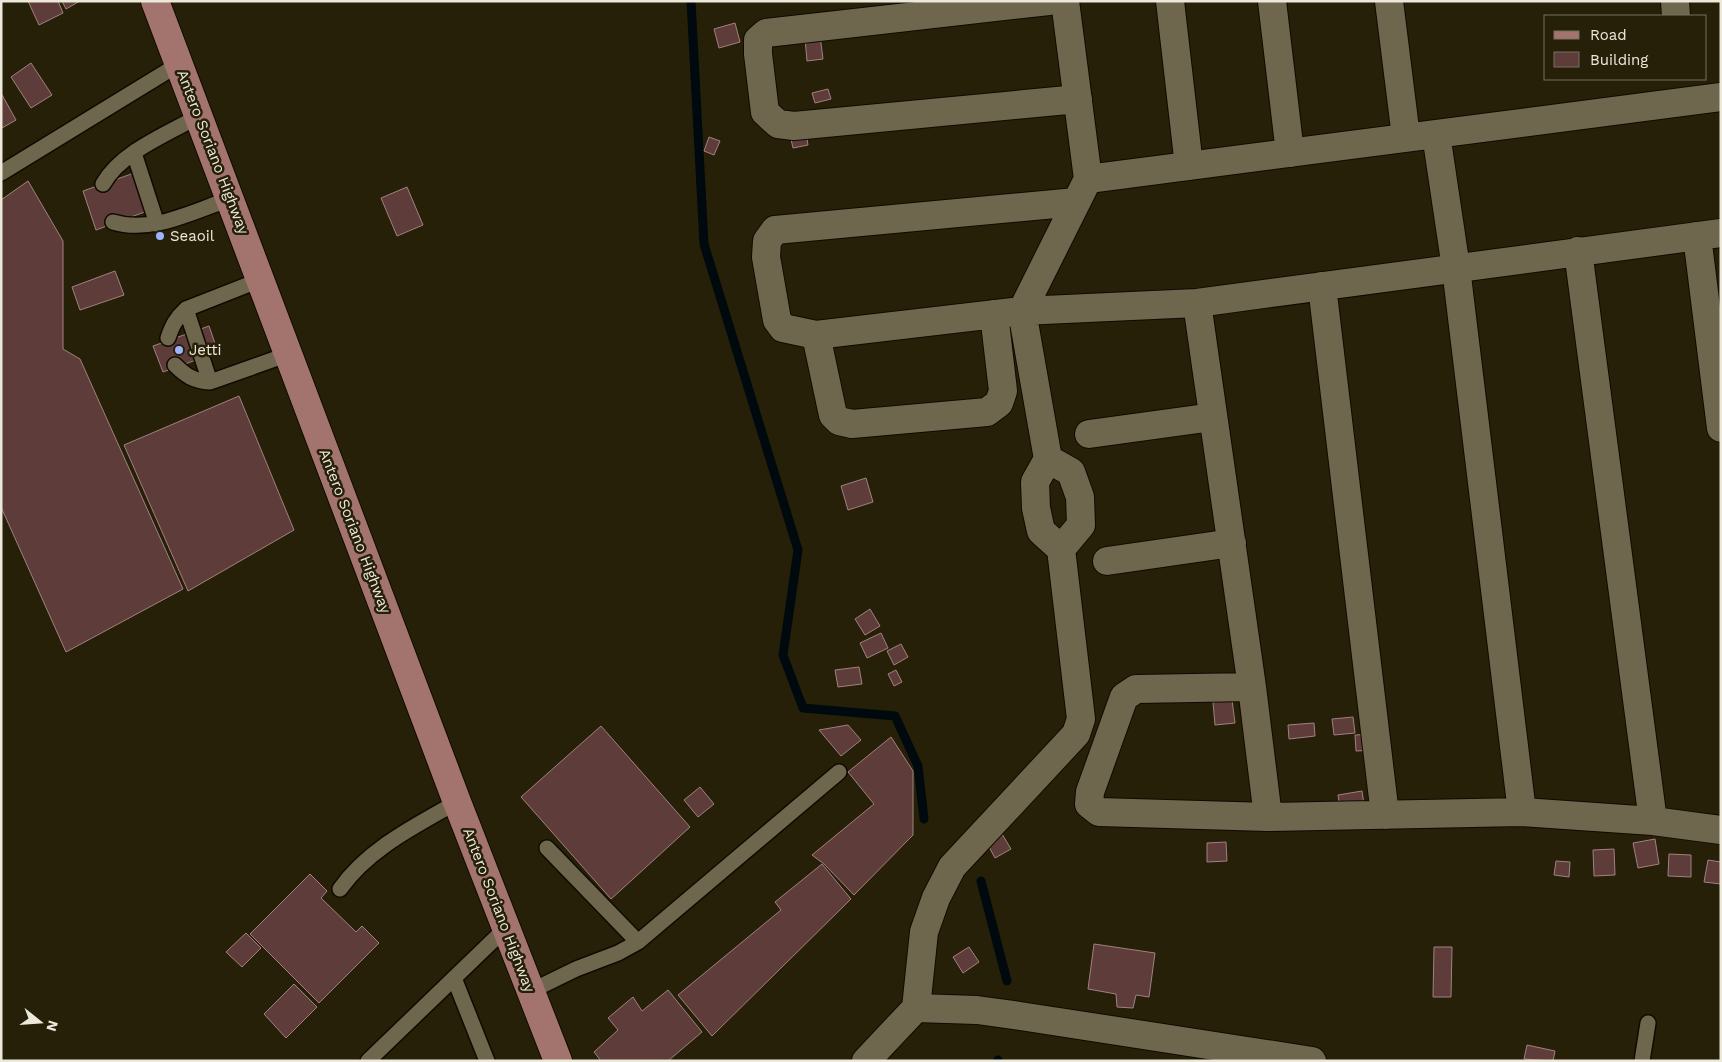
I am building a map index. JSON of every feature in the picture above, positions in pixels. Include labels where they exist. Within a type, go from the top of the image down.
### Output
[{"type":"main road","name":"Antero Soriano Highway","points":[[155,1],[457,802],[558,1061]]},
{"type":"street","points":[[1049,1],[766,33],[758,40],[765,112],[778,124],[794,126],[1078,99]]},
{"type":"street","points":[[866,1061],[916,1008],[924,932],[936,898],[952,867],[1070,740],[1081,719],[1061,548],[1041,531],[1036,508],[1035,482],[1048,459],[1022,311],[1082,191],[1078,99],[1065,1]]},
{"type":"street","points":[[1170,1],[1189,166]]},
{"type":"street","points":[[1272,1],[1290,153]]},
{"type":"street","points":[[1389,1],[1406,138]]},
{"type":"street","points":[[1675,1],[1676,15]]},
{"type":"street","points":[[1721,97],[1686,90],[1436,134],[1189,166],[1082,191],[775,230],[766,241],[766,257],[777,320],[783,328],[816,335],[1022,311],[1197,303],[1709,234],[1721,428]]},
{"type":"street","points":[[1436,134],[1456,268],[1522,812]]},
{"type":"street","points":[[1578,251],[1653,821]]},
{"type":"street","points":[[1322,286],[1385,815]]},
{"type":"street","points":[[1197,303],[1252,687],[1268,816]]},
{"type":"street","points":[[816,335],[833,414],[839,421],[852,424],[987,412],[999,403],[1004,391],[994,314]]},
{"type":"street","points":[[1089,434],[1213,417]]},
{"type":"street","points":[[1048,459],[1071,472],[1080,498],[1081,526],[1061,548]]},
{"type":"street","points":[[1107,561],[1232,543]]},
{"type":"street","points":[[1252,687],[1136,690],[1124,697],[1090,792],[1089,804],[1099,812],[1268,816],[1522,812],[1653,821],[1721,830]]},
{"type":"street","points":[[916,1008],[977,1010],[1312,1061]]},
{"type":"lane","points":[[1,173],[179,64]]},
{"type":"lane","points":[[103,184],[109,174],[134,153],[199,116]]},
{"type":"lane","points":[[134,153],[157,224]]},
{"type":"lane","points":[[113,222],[127,226],[157,224],[230,199]]},
{"type":"lane","points":[[168,338],[178,316],[186,309],[260,280]]},
{"type":"lane","points":[[186,309],[210,382]]},
{"type":"lane","points":[[175,365],[185,375],[198,381],[210,382],[289,354]]},
{"type":"lane","points":[[531,991],[576,969],[618,953],[638,942],[839,772]]},
{"type":"lane","points":[[340,889],[360,865],[374,854],[457,802]]},
{"type":"lane","points":[[547,848],[638,942]]},
{"type":"lane","points":[[368,1061],[506,928]]},
{"type":"lane","points":[[454,978],[488,1061]]},
{"type":"lane","points":[[1642,1061],[1648,1023]]},
{"type":"building","points":[[28,1],[58,1],[63,13],[39,25]]},
{"type":"building","points":[[62,1],[80,1],[66,9]]},
{"type":"building","points":[[735,23],[740,42],[719,48],[714,29]]},
{"type":"building","points":[[820,36],[823,59],[807,61],[805,38]]},
{"type":"building","points":[[31,63],[52,95],[31,108],[11,77]]},
{"type":"building","points":[[828,89],[831,99],[815,103],[812,93]]},
{"type":"building","points":[[1,93],[16,120],[2,128],[1,127]]},
{"type":"building","points":[[806,132],[808,145],[793,148],[790,135]]},
{"type":"building","points":[[709,137],[720,141],[714,155],[704,151]]},
{"type":"building","points":[[137,172],[150,210],[96,230],[83,191]]},
{"type":"building","points":[[28,181],[63,241],[63,349],[80,359],[183,589],[66,652],[1,507],[1,200]]},
{"type":"building","points":[[407,187],[423,225],[397,236],[381,198]]},
{"type":"building","points":[[115,271],[124,295],[80,310],[72,287]]},
{"type":"building","points":[[209,326],[218,352],[163,372],[153,346]]},
{"type":"building","points":[[239,396],[294,530],[188,591],[124,445]]},
{"type":"building","points":[[866,478],[873,502],[848,510],[841,486]]},
{"type":"building","points":[[870,609],[880,626],[865,635],[855,619]]},
{"type":"building","points":[[881,633],[888,648],[867,658],[860,643]]},
{"type":"building","points":[[901,644],[908,657],[894,665],[887,651]]},
{"type":"building","points":[[859,667],[862,684],[838,687],[835,670]]},
{"type":"building","points":[[896,670],[902,682],[894,686],[888,674]]},
{"type":"building","points":[[1232,700],[1235,723],[1215,725],[1213,702]]},
{"type":"building","points":[[1353,717],[1355,733],[1334,735],[1332,719]]},
{"type":"building","points":[[1314,723],[1315,736],[1289,739],[1288,725]]},
{"type":"building","points":[[848,725],[861,740],[841,756],[819,730]]},
{"type":"building","points":[[601,726],[690,827],[611,899],[521,797]]},
{"type":"building","points":[[1375,734],[1376,750],[1356,751],[1355,735]]},
{"type":"building","points":[[891,737],[913,771],[913,835],[854,895],[824,864],[812,855],[874,804],[848,772]]},
{"type":"building","points":[[700,787],[714,804],[698,817],[684,800]]},
{"type":"building","points":[[1362,791],[1365,812],[1341,815],[1338,795]]},
{"type":"building","points":[[1002,834],[1011,849],[995,858],[987,843]]},
{"type":"building","points":[[1655,839],[1659,864],[1638,868],[1633,843]]},
{"type":"building","points":[[1226,842],[1227,861],[1207,862],[1207,843]]},
{"type":"building","points":[[1614,849],[1615,875],[1594,876],[1593,850]]},
{"type":"building","points":[[1669,854],[1691,855],[1691,877],[1668,876]]},
{"type":"building","points":[[1708,860],[1721,862],[1721,884],[1704,882]]},
{"type":"building","points":[[1556,861],[1570,862],[1569,877],[1554,875]]},
{"type":"building","points":[[822,864],[851,899],[712,1036],[678,995],[781,910],[775,902]]},
{"type":"building","points":[[310,874],[327,891],[321,898],[356,932],[362,926],[379,943],[319,1003],[250,934]]},
{"type":"building","points":[[246,933],[261,948],[242,967],[226,952]]},
{"type":"building","points":[[1094,944],[1155,953],[1149,997],[1136,995],[1133,1008],[1117,1007],[1116,994],[1088,989]]},
{"type":"building","points":[[969,947],[979,962],[963,973],[953,957]]},
{"type":"building","points":[[1434,947],[1452,947],[1451,997],[1433,997]]},
{"type":"building","points":[[294,984],[317,1007],[286,1038],[264,1014]]},
{"type":"building","points":[[668,990],[702,1032],[668,1061],[601,1061],[594,1052],[618,1030],[608,1018],[633,997],[642,1011]]},
{"type":"building","points":[[1527,1045],[1555,1051],[1553,1061],[1524,1059]]},
{"type":"waterway","points":[[691,1],[704,244],[798,550],[783,655],[803,708],[895,716],[918,766],[924,819]]},
{"type":"waterway","points":[[981,881],[1007,981]]},
{"type":"place","name":"Seaoil","points":[[160,236]]},
{"type":"place","name":"Jetti","points":[[179,350]]}]
